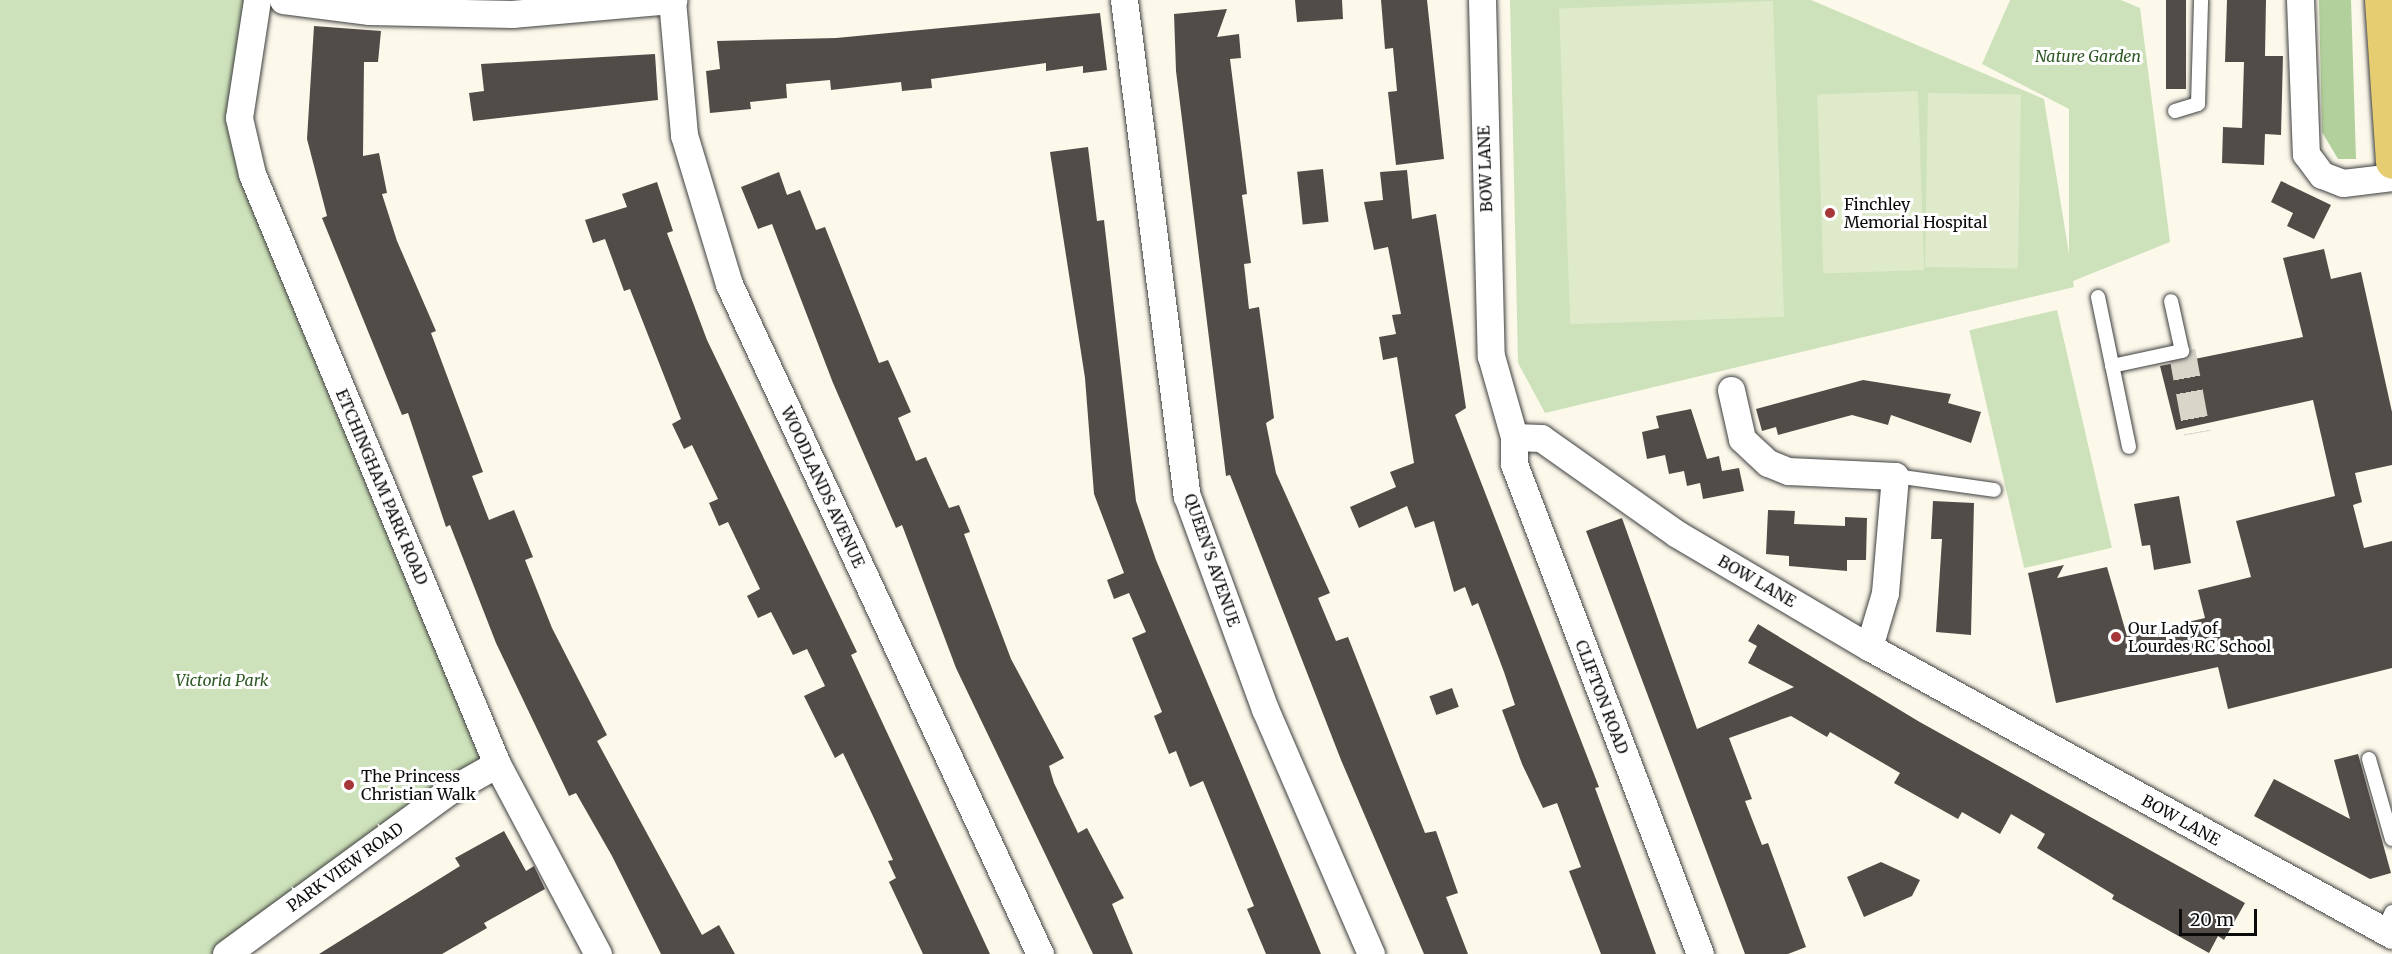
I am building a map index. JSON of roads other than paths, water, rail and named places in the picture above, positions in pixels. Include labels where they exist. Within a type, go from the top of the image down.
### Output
[{"type":"main road","points":[[2381,0],[2388,44],[2392,162]]},
{"type":"street","name":"ETCHINGHAM PARK ROAD","points":[[257,0],[239,118],[252,174],[497,764],[598,954]]},
{"type":"street","points":[[283,0],[369,11],[512,14],[673,0]]},
{"type":"street","name":"WOODLANDS AVENUE","points":[[673,0],[684,135],[729,284],[1040,954]]},
{"type":"street","name":"QUEEN'S AVENUE","points":[[1124,0],[1187,496],[1265,710],[1371,954]]},
{"type":"street","name":"BOW LANE","points":[[1482,0],[1491,356],[1514,438],[1541,438],[1677,534],[1869,647],[2389,926]]},
{"type":"street","points":[[2300,0],[2306,154],[2322,175],[2343,183],[2392,177]]},
{"type":"street","points":[[1731,390],[1742,439],[1768,464],[1788,471],[1895,476],[1885,593],[1869,647]]},
{"type":"street","name":"CLIFTON ROAD","points":[[1514,438],[1514,464],[1700,954]]},
{"type":"street","name":"PARK VIEW ROAD","points":[[226,954],[449,791],[497,764]]},
{"type":"lane","points":[[2175,111],[2198,104],[2201,0]]},
{"type":"lane","points":[[2098,297],[2129,447]]},
{"type":"lane","points":[[2112,366],[2182,351],[2171,301]]},
{"type":"lane","points":[[1895,476],[1994,490]]},
{"type":"lane","points":[[2369,759],[2392,839]]},
{"type":"tunnel","points":[[2182,351],[2197,433]]},
{"type":"place","name":"Finchley Memorial Hospital","points":[[1830,213]]},
{"type":"place","name":"Our Lady of Lourdes RC School","points":[[2116,637]]},
{"type":"place","name":"The Princess Christian Walk","points":[[349,785]]},
{"type":"park label","name":"Nature Garden","points":[[2088,56]]},
{"type":"park label","name":"Victoria Park","points":[[222,680]]}]
